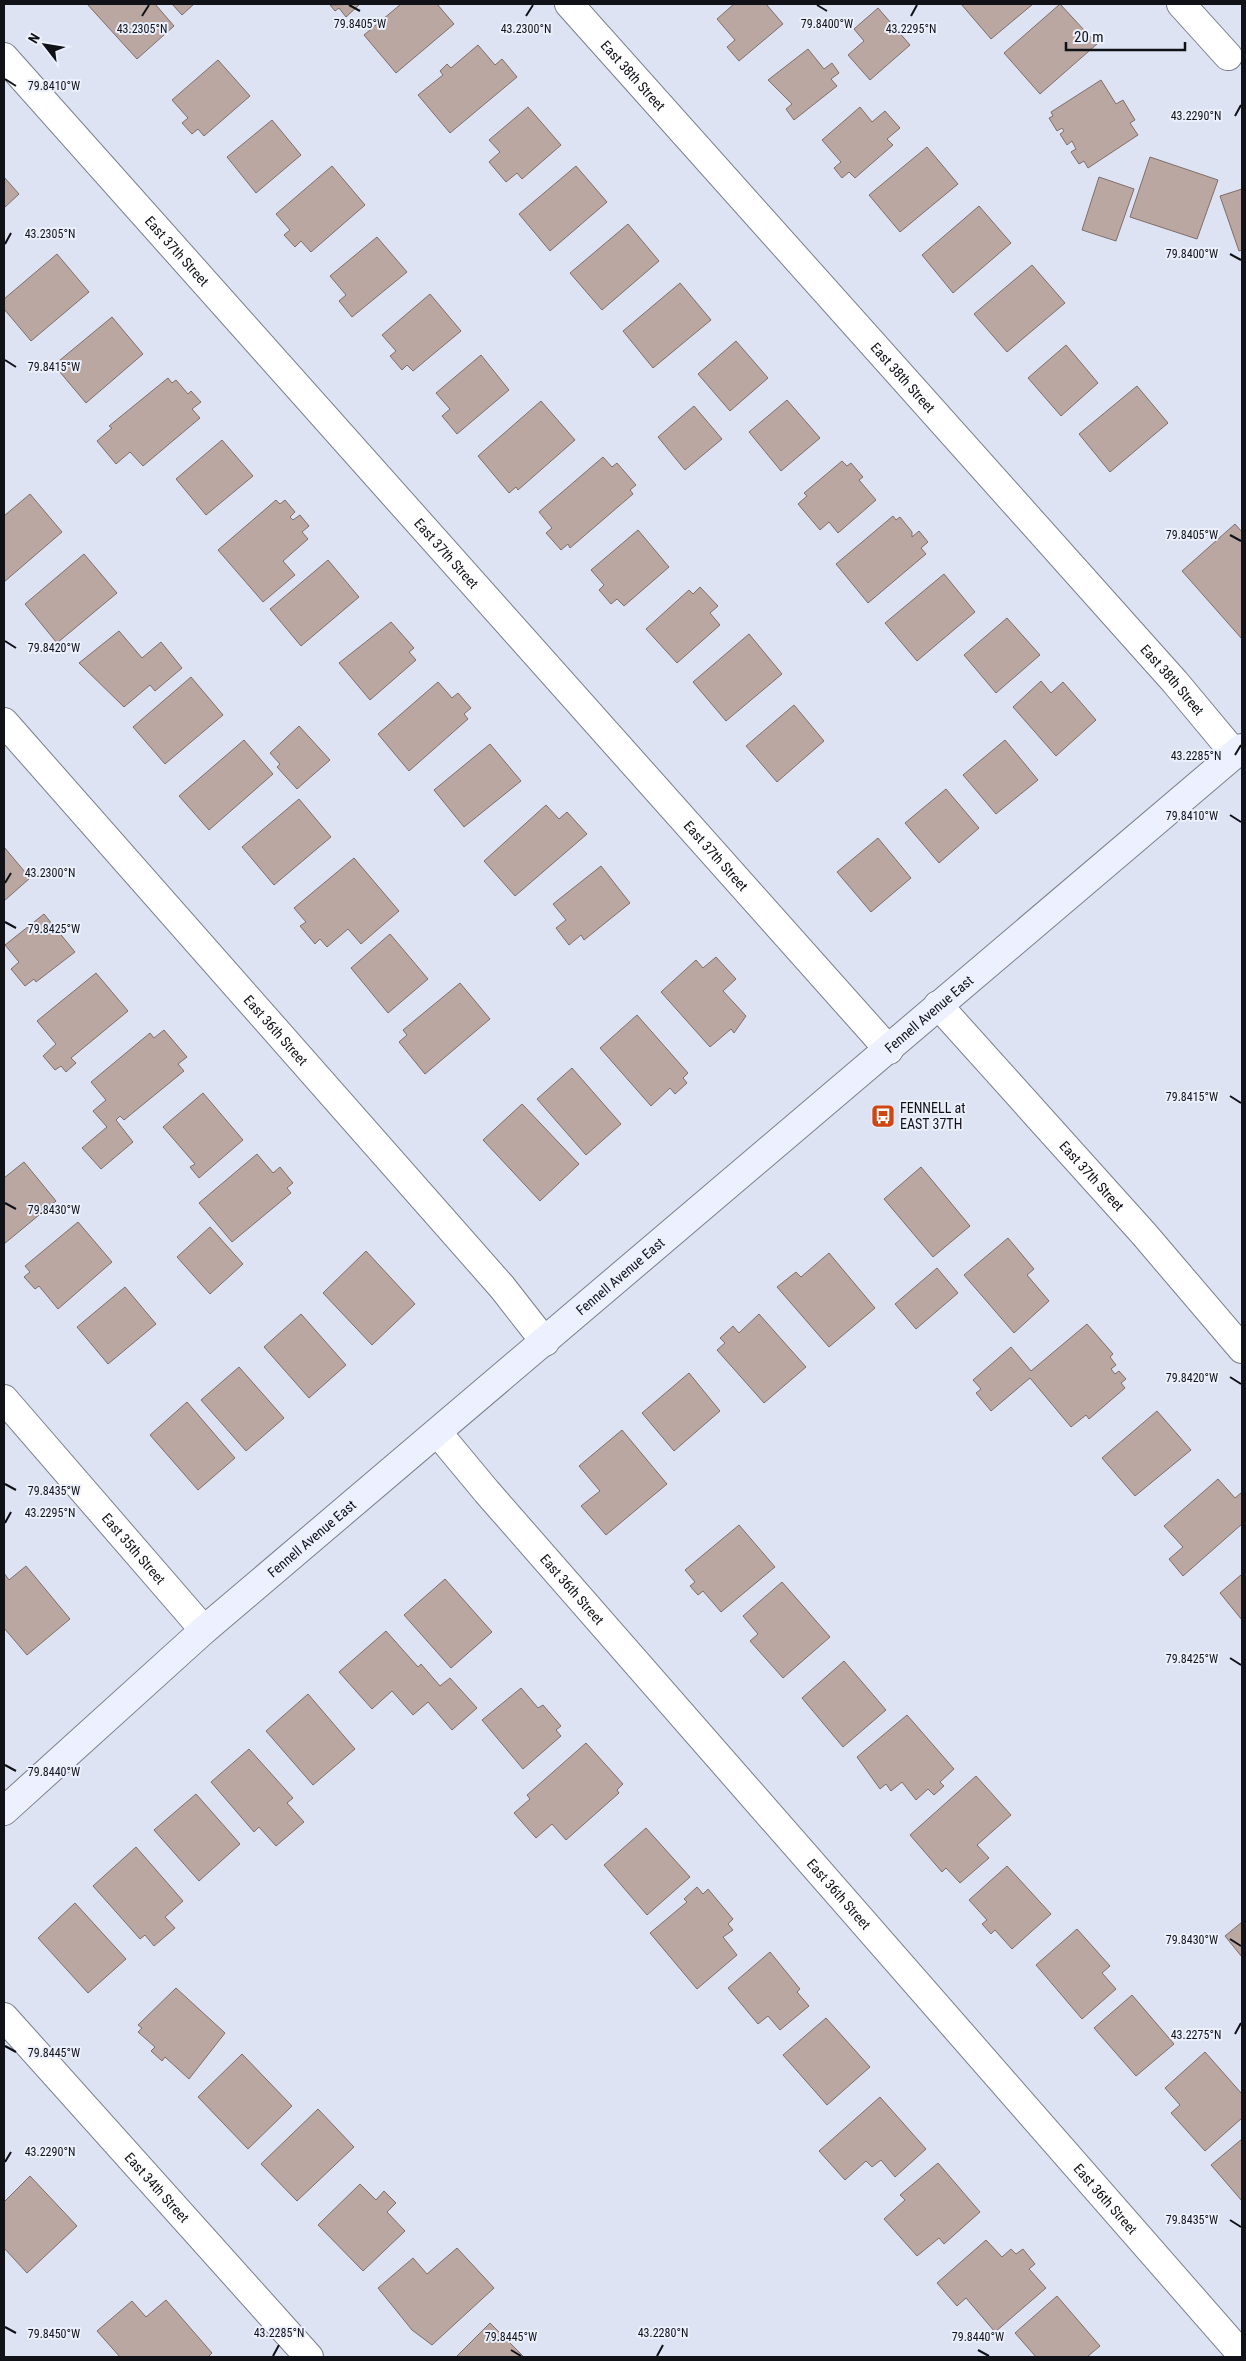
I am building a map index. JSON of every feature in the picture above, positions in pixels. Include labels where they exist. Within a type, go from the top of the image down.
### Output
[{"type":"main road","name":"Fennell Avenue East","points":[[4,1811],[204,1630],[1239,751]]},
{"type":"street","name":"East 38th Street","points":[[570,4],[1175,682],[1239,751]]},
{"type":"street","points":[[1181,4],[1228,56]]},
{"type":"street","name":"East 37th Street","points":[[4,57],[889,1050]]},
{"type":"street","name":"East 36th Street","points":[[4,722],[502,1287],[545,1342]]},
{"type":"street","name":"East 37th Street","points":[[938,1005],[1144,1234],[1242,1349]]},
{"type":"street","name":"East 35th Street","points":[[4,1399],[204,1630]]},
{"type":"street","name":"East 36th Street","points":[[438,1433],[487,1492],[1242,2355]]},
{"type":"street","name":"East 34th Street","points":[[4,2017],[309,2357]]},
{"type":"building","points":[[87,4],[155,4],[174,26],[137,59]]},
{"type":"building","points":[[172,4],[194,4],[182,15]]},
{"type":"building","points":[[360,4],[346,17],[339,8],[335,11],[330,5]]},
{"type":"building","points":[[401,4],[437,4],[454,24],[396,73],[364,35]]},
{"type":"building","points":[[734,4],[766,4],[783,24],[739,61],[727,47],[735,40],[717,19]]},
{"type":"building","points":[[961,4],[1033,4],[991,39]]},
{"type":"building","points":[[1060,4],[1097,44],[1040,94],[1004,53]]},
{"type":"building","points":[[878,8],[910,45],[870,80],[848,55],[864,41],[854,29]]},
{"type":"building","points":[[478,45],[495,65],[502,59],[517,77],[450,133],[418,95],[443,75],[440,71],[447,64],[451,68]]},
{"type":"building","points":[[808,49],[824,69],[832,63],[839,73],[831,79],[837,86],[794,120],[786,109],[792,104],[768,80]]},
{"type":"building","points":[[218,60],[250,96],[204,136],[198,129],[192,134],[182,123],[188,118],[172,100]]},
{"type":"building","points":[[1101,80],[1116,104],[1123,100],[1135,120],[1130,123],[1138,135],[1088,168],[1084,161],[1079,164],[1071,152],[1076,149],[1072,141],[1067,145],[1060,134],[1064,131],[1062,128],[1057,131],[1049,118],[1053,116],[1051,112]]},
{"type":"building","points":[[528,107],[561,145],[522,179],[517,173],[506,182],[489,162],[500,152],[489,140]]},
{"type":"building","points":[[860,107],[872,122],[885,111],[900,128],[887,139],[893,145],[855,178],[849,172],[842,178],[834,168],[841,162],[822,140]]},
{"type":"building","points":[[272,120],[301,155],[256,193],[227,157]]},
{"type":"building","points":[[927,147],[958,184],[900,232],[869,195]]},
{"type":"building","points":[[1150,157],[1218,180],[1197,239],[1130,217]]},
{"type":"building","points":[[332,166],[365,205],[311,252],[301,241],[295,247],[284,235],[290,230],[276,214]]},
{"type":"building","points":[[576,166],[607,202],[550,251],[519,214]]},
{"type":"building","points":[[4,177],[19,194],[4,208]]},
{"type":"building","points":[[1099,177],[1134,189],[1116,241],[1082,230]]},
{"type":"building","points":[[1242,189],[1242,250],[1239,251],[1220,196]]},
{"type":"building","points":[[979,206],[1011,243],[953,293],[922,255]]},
{"type":"building","points":[[628,224],[659,261],[602,310],[570,273]]},
{"type":"building","points":[[377,237],[407,272],[352,317],[339,301],[346,295],[330,276]]},
{"type":"building","points":[[57,254],[89,292],[31,341],[4,309],[4,299]]},
{"type":"building","points":[[1032,265],[1065,303],[1007,352],[974,314]]},
{"type":"building","points":[[680,283],[711,320],[653,368],[623,331]]},
{"type":"building","points":[[430,294],[461,331],[413,371],[407,365],[402,370],[390,356],[396,351],[382,335]]},
{"type":"building","points":[[112,317],[143,354],[86,403],[54,365]]},
{"type":"building","points":[[736,341],[768,378],[730,411],[698,374]]},
{"type":"building","points":[[1066,345],[1098,383],[1061,416],[1028,378]]},
{"type":"building","points":[[481,355],[509,390],[457,434],[442,416],[450,409],[436,393]]},
{"type":"building","points":[[168,378],[172,383],[176,380],[188,394],[191,391],[201,402],[192,409],[200,418],[143,466],[130,452],[116,464],[97,441],[112,428],[109,426]]},
{"type":"building","points":[[1137,386],[1168,423],[1110,472],[1079,434]]},
{"type":"building","points":[[787,400],[820,438],[781,471],[749,432]]},
{"type":"building","points":[[541,401],[575,440],[518,490],[516,487],[509,493],[478,456]]},
{"type":"building","points":[[694,406],[722,439],[685,470],[658,437]]},
{"type":"building","points":[[222,440],[253,476],[206,515],[176,479]]},
{"type":"building","points":[[603,457],[612,467],[617,463],[636,485],[630,490],[633,494],[570,548],[568,544],[561,550],[546,533],[552,528],[539,512]]},
{"type":"building","points":[[842,461],[847,466],[851,463],[863,477],[859,480],[876,500],[838,533],[829,522],[820,530],[798,504],[807,496],[804,493]]},
{"type":"building","points":[[30,494],[62,532],[4,582],[4,516]]},
{"type":"building","points":[[276,500],[280,504],[285,500],[295,512],[290,517],[293,520],[300,515],[309,526],[302,532],[308,539],[283,561],[295,575],[263,602],[218,550]]},
{"type":"building","points":[[893,516],[896,520],[900,517],[912,532],[912,537],[919,531],[928,542],[921,548],[926,554],[868,603],[836,564]]},
{"type":"building","points":[[1235,524],[1242,532],[1242,639],[1182,571]]},
{"type":"building","points":[[638,530],[669,567],[624,606],[617,599],[611,604],[599,590],[604,585],[591,570]]},
{"type":"building","points":[[84,554],[117,593],[57,643],[25,604]]},
{"type":"building","points":[[328,560],[359,597],[301,646],[270,609]]},
{"type":"building","points":[[944,574],[975,612],[917,661],[885,623]]},
{"type":"building","points":[[700,587],[718,606],[710,613],[720,625],[677,663],[646,629],[689,590],[693,594]]},
{"type":"building","points":[[1007,618],[1040,655],[996,693],[964,655]]},
{"type":"building","points":[[391,622],[414,648],[409,652],[416,660],[370,700],[339,663]]},
{"type":"building","points":[[119,631],[142,658],[161,642],[182,668],[155,691],[150,685],[124,707],[79,663]]},
{"type":"building","points":[[749,634],[782,674],[726,721],[693,682]]},
{"type":"building","points":[[191,677],[223,715],[165,764],[133,727]]},
{"type":"building","points":[[1041,681],[1051,693],[1063,682],[1096,720],[1056,756],[1013,707]]},
{"type":"building","points":[[438,682],[452,698],[458,693],[471,708],[464,714],[468,719],[409,771],[378,734]]},
{"type":"building","points":[[794,705],[824,741],[777,782],[746,746]]},
{"type":"building","points":[[299,726],[330,760],[297,789],[277,767],[280,764],[270,753]]},
{"type":"building","points":[[244,740],[273,774],[209,830],[179,796]]},
{"type":"building","points":[[1005,740],[1038,780],[996,814],[963,775]]},
{"type":"building","points":[[490,744],[521,781],[464,827],[434,790]]},
{"type":"building","points":[[946,789],[979,828],[939,863],[905,823]]},
{"type":"building","points":[[299,799],[331,837],[274,885],[242,847]]},
{"type":"building","points":[[546,805],[559,819],[567,812],[587,834],[515,896],[484,861]]},
{"type":"building","points":[[878,838],[911,878],[871,912],[837,872]]},
{"type":"building","points":[[4,847],[30,878],[4,901]]},
{"type":"building","points":[[354,858],[399,911],[361,944],[348,929],[327,947],[320,939],[315,944],[300,926],[306,922],[294,908]]},
{"type":"building","points":[[601,866],[630,903],[584,940],[581,935],[569,945],[556,928],[566,920],[553,904]]},
{"type":"building","points":[[44,914],[75,952],[36,982],[34,979],[25,986],[11,969],[19,962],[5,945]]},
{"type":"building","points":[[390,934],[428,979],[388,1013],[351,968]]},
{"type":"building","points":[[716,957],[736,979],[723,991],[746,1016],[734,1033],[731,1029],[710,1047],[661,992],[696,960],[703,968]]},
{"type":"building","points":[[96,973],[128,1011],[71,1058],[76,1063],[66,1072],[61,1066],[55,1070],[43,1056],[56,1044],[37,1021]]},
{"type":"building","points":[[460,983],[490,1019],[425,1074],[399,1042],[407,1035],[403,1030]]},
{"type":"building","points":[[637,1015],[688,1073],[683,1078],[687,1083],[675,1094],[670,1088],[651,1106],[600,1048]]},
{"type":"building","points":[[164,1030],[187,1057],[178,1064],[184,1071],[124,1120],[120,1116],[116,1120],[133,1142],[101,1169],[82,1148],[107,1127],[93,1111],[106,1100],[91,1082],[150,1033],[154,1038]]},
{"type":"building","points":[[572,1068],[621,1124],[586,1155],[537,1099]]},
{"type":"building","points":[[203,1093],[243,1140],[199,1178],[190,1167],[195,1164],[163,1127]]},
{"type":"building","points":[[522,1104],[579,1164],[540,1201],[483,1140]]},
{"type":"building","points":[[257,1154],[273,1173],[280,1167],[293,1183],[287,1188],[291,1193],[232,1242],[199,1203]]},
{"type":"building","points":[[24,1162],[56,1201],[4,1244],[4,1178]]},
{"type":"building","points":[[921,1167],[970,1226],[933,1257],[884,1199]]},
{"type":"building","points":[[78,1222],[112,1262],[58,1309],[39,1286],[35,1289],[24,1277],[30,1272],[25,1266]]},
{"type":"building","points":[[210,1227],[243,1264],[210,1294],[177,1257]]},
{"type":"building","points":[[1008,1238],[1034,1269],[1027,1275],[1049,1301],[1014,1333],[964,1275]]},
{"type":"building","points":[[366,1251],[415,1304],[372,1345],[323,1293]]},
{"type":"building","points":[[829,1253],[875,1308],[829,1347],[777,1287],[796,1272],[801,1277]]},
{"type":"building","points":[[937,1268],[958,1293],[916,1329],[895,1304]]},
{"type":"building","points":[[125,1287],[156,1324],[108,1364],[77,1327]]},
{"type":"building","points":[[301,1314],[346,1365],[309,1398],[264,1347]]},
{"type":"building","points":[[759,1314],[806,1367],[764,1403],[717,1350],[725,1343],[720,1338],[733,1326],[739,1333]]},
{"type":"building","points":[[1087,1324],[1113,1354],[1110,1357],[1116,1365],[1111,1369],[1115,1374],[1119,1371],[1126,1379],[1121,1383],[1125,1388],[1089,1419],[1086,1415],[1071,1427],[1030,1378],[991,1411],[976,1393],[981,1389],[973,1380],[1011,1347],[1031,1371]]},
{"type":"building","points":[[239,1367],[284,1418],[246,1451],[201,1400]]},
{"type":"building","points":[[689,1373],[720,1411],[674,1451],[642,1413]]},
{"type":"building","points":[[187,1402],[235,1458],[198,1490],[150,1435]]},
{"type":"building","points":[[1157,1411],[1191,1450],[1135,1496],[1102,1458]]},
{"type":"building","points":[[622,1430],[667,1484],[606,1535],[581,1506],[600,1491],[579,1466]]},
{"type":"building","points":[[1218,1479],[1235,1498],[1242,1492],[1242,1524],[1183,1576],[1169,1559],[1183,1547],[1164,1526]]},
{"type":"building","points":[[739,1525],[775,1567],[721,1612],[703,1591],[698,1595],[690,1586],[695,1582],[685,1570]]},
{"type":"building","points":[[26,1566],[70,1619],[27,1655],[4,1628],[4,1573],[9,1580]]},
{"type":"building","points":[[1242,1574],[1242,1620],[1220,1593]]},
{"type":"building","points":[[445,1579],[492,1632],[451,1668],[404,1615]]},
{"type":"building","points":[[782,1582],[830,1637],[783,1678],[750,1641],[758,1634],[743,1616]]},
{"type":"building","points":[[386,1631],[418,1667],[421,1664],[440,1686],[450,1678],[477,1708],[452,1730],[428,1702],[413,1715],[392,1691],[372,1709],[339,1672]]},
{"type":"building","points":[[844,1661],[886,1710],[843,1747],[802,1698]]},
{"type":"building","points":[[521,1688],[538,1708],[543,1705],[561,1726],[556,1730],[561,1736],[523,1769],[482,1720]]},
{"type":"building","points":[[308,1694],[355,1749],[313,1785],[266,1731]]},
{"type":"building","points":[[907,1715],[954,1769],[940,1782],[944,1786],[934,1795],[928,1789],[916,1800],[902,1782],[891,1791],[886,1784],[880,1789],[857,1757]]},
{"type":"building","points":[[586,1743],[623,1784],[617,1790],[619,1793],[566,1840],[552,1824],[536,1838],[514,1813],[530,1799],[527,1795]]},
{"type":"building","points":[[249,1749],[293,1798],[287,1803],[304,1822],[276,1846],[259,1827],[254,1832],[211,1782]]},
{"type":"building","points":[[976,1776],[1011,1815],[977,1845],[989,1858],[960,1883],[946,1868],[942,1872],[910,1835]]},
{"type":"building","points":[[196,1794],[240,1844],[199,1881],[154,1830]]},
{"type":"building","points":[[646,1828],[690,1877],[647,1915],[604,1865]]},
{"type":"building","points":[[136,1847],[183,1901],[165,1917],[175,1928],[154,1946],[145,1935],[140,1939],[93,1886]]},
{"type":"building","points":[[1007,1866],[1051,1914],[1012,1949],[995,1930],[991,1934],[982,1924],[987,1920],[969,1900]]},
{"type":"building","points":[[697,1887],[703,1894],[708,1889],[733,1919],[728,1924],[733,1930],[723,1937],[737,1955],[697,1989],[650,1933],[687,1902],[684,1899]]},
{"type":"building","points":[[75,1903],[126,1959],[88,1993],[38,1938]]},
{"type":"building","points":[[1242,1922],[1242,1957],[1225,1936]]},
{"type":"building","points":[[1077,1929],[1110,1966],[1102,1973],[1116,1989],[1082,2019],[1036,1965]]},
{"type":"building","points":[[770,1952],[800,1989],[797,1992],[809,2006],[780,2030],[768,2016],[758,2024],[728,1988]]},
{"type":"building","points":[[176,1988],[225,2033],[189,2079],[165,2057],[162,2061],[151,2051],[155,2047],[138,2032],[142,2028],[138,2025]]},
{"type":"building","points":[[1132,1995],[1174,2044],[1136,2076],[1094,2028]]},
{"type":"building","points":[[826,2018],[870,2067],[827,2105],[783,2055]]},
{"type":"building","points":[[1205,2052],[1242,2094],[1242,2118],[1205,2151],[1171,2113],[1180,2105],[1165,2088]]},
{"type":"building","points":[[242,2054],[292,2106],[248,2149],[198,2097]]},
{"type":"building","points":[[880,2097],[926,2149],[895,2177],[881,2160],[872,2167],[866,2161],[845,2180],[819,2151]]},
{"type":"building","points":[[318,2109],[354,2147],[297,2201],[261,2164]]},
{"type":"building","points":[[1242,2139],[1242,2201],[1211,2165]]},
{"type":"building","points":[[938,2163],[980,2212],[944,2244],[939,2238],[917,2256],[884,2219],[905,2200],[900,2195]]},
{"type":"building","points":[[30,2176],[77,2226],[27,2273],[4,2248],[4,2202]]},
{"type":"building","points":[[360,2184],[376,2200],[384,2191],[396,2203],[387,2212],[405,2231],[363,2271],[318,2225]]},
{"type":"building","points":[[986,2240],[1002,2257],[1011,2249],[1016,2254],[1023,2249],[1035,2264],[1029,2269],[1046,2288],[995,2332],[966,2298],[957,2306],[937,2283]]},
{"type":"building","points":[[457,2248],[494,2288],[432,2345],[412,2330],[378,2288],[413,2258],[427,2274]]},
{"type":"building","points":[[1057,2296],[1100,2346],[1087,2357],[1036,2357],[1015,2333]]},
{"type":"building","points":[[166,2300],[212,2353],[208,2357],[120,2357],[97,2331],[132,2301],[146,2317]]},
{"type":"building","points":[[490,2323],[524,2357],[456,2357]]},
{"type":"place","name":"FENNELL at EAST 37TH","points":[[883,1116]]}]
